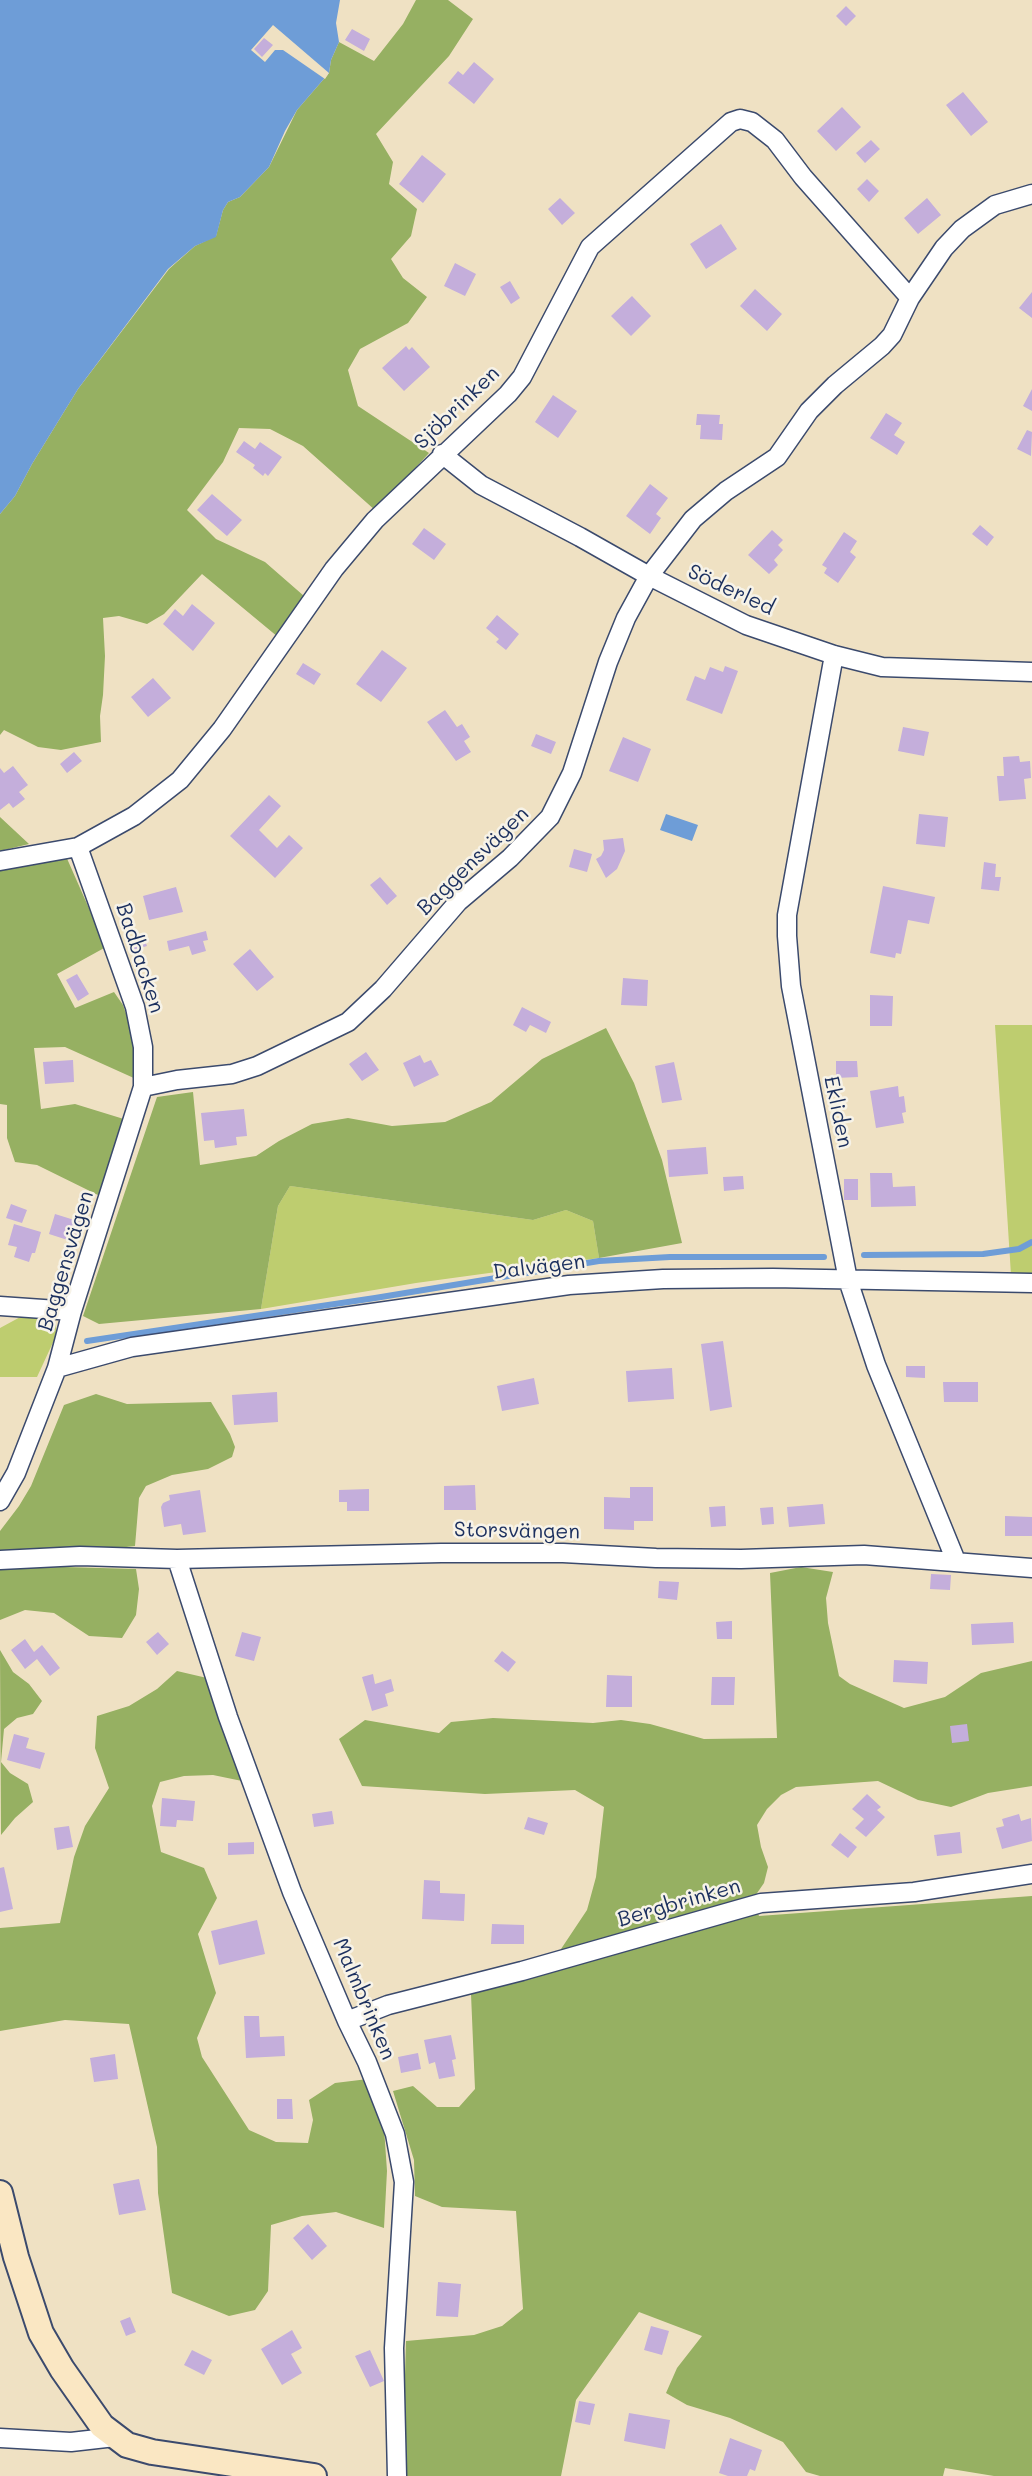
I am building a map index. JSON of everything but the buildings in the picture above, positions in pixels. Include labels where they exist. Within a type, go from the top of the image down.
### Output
[{"type":"street","name":"Sjöbrinken","points":[[0,861],[78,847],[134,816],[180,780],[222,729],[334,569],[375,520],[508,394],[522,377],[590,247],[731,122],[740,119],[758,126],[775,140],[803,177],[910,298]]},
{"type":"street","name":"Baggensvägen","points":[[0,1501],[16,1473],[58,1368],[72,1311],[143,1087],[232,1074],[257,1066],[348,1022],[383,989],[458,902],[510,858],[550,817],[572,773],[621,629],[649,576],[693,519],[726,491],[777,457],[809,411],[835,384],[882,346],[892,335],[910,298],[944,248],[962,229],[995,205],[1032,194]]},
{"type":"street","name":"Söderled","points":[[442,454],[481,485],[746,625],[834,655],[882,667],[1032,672]]},
{"type":"street","name":"Ekliden","points":[[834,655],[787,915],[791,985],[849,1280],[876,1365],[956,1561]]},
{"type":"street","name":"Badbacken","points":[[78,847],[135,1007],[143,1047],[143,1087]]},
{"type":"street","name":"Dalvägen","points":[[58,1368],[132,1347],[569,1285],[663,1279],[1032,1283]]},
{"type":"street","points":[[0,1306],[72,1311]]},
{"type":"street","name":"Storsvängen","points":[[0,1560],[80,1556],[177,1559],[441,1553],[563,1553],[741,1559],[864,1555],[1032,1568]]},
{"type":"street","name":"Malmbrinken","points":[[177,1559],[228,1717],[292,1892],[395,2134],[404,2182],[394,2348],[397,2476]]},
{"type":"street","name":"Bergbrinken","points":[[347,2021],[388,2005],[522,1971],[761,1903],[914,1892],[1032,1874]]},
{"type":"street","points":[[0,2193],[16,2257],[41,2333],[102,2426],[115,2437],[139,2449],[314,2476]]},
{"type":"street","points":[[0,2438],[71,2442],[115,2437]]},
{"type":"green space","points":[[416,0],[448,0],[473,19],[449,56],[376,134],[393,162],[389,184],[417,209],[411,236],[391,259],[403,278],[427,297],[408,323],[360,349],[348,370],[358,406],[429,453],[376,511],[303,446],[270,429],[239,428],[223,462],[187,510],[216,539],[265,562],[304,596],[278,637],[202,574],[164,614],[147,624],[119,616],[103,618],[105,656],[100,716],[101,742],[61,750],[38,747],[4,730],[0,735],[0,514],[15,496],[78,389],[169,269],[195,246],[216,236],[228,202],[240,197],[269,167],[297,110],[329,73],[339,42],[374,61],[403,24]]},
{"type":"green space","points":[[0,817],[29,844],[0,851]]},
{"type":"green space","points":[[65,854],[106,947],[57,974],[75,1008],[114,992],[123,1005],[130,1025],[136,1079],[65,1047],[34,1048],[41,1109],[75,1104],[127,1120],[102,1197],[37,1165],[15,1162],[7,1138],[7,1105],[0,1104],[0,865]]},
{"type":"green space","points":[[995,1025],[1032,1025],[1032,1275],[1011,1275]]},
{"type":"green space","points":[[606,1028],[634,1083],[662,1160],[682,1243],[599,1258],[593,1221],[566,1210],[533,1220],[290,1186],[278,1206],[261,1309],[99,1324],[83,1316],[157,1097],[193,1092],[200,1165],[256,1156],[312,1124],[348,1118],[392,1126],[445,1122],[491,1102],[542,1059]]},
{"type":"green space","points":[[290,1186],[533,1220],[566,1210],[593,1221],[599,1258],[416,1283],[261,1309],[278,1206]]},
{"type":"green space","points":[[38,1314],[52,1320],[56,1325],[56,1336],[37,1377],[0,1377],[0,1328],[24,1315]]},
{"type":"green space","points":[[96,1394],[127,1404],[211,1402],[235,1447],[232,1457],[208,1469],[172,1475],[146,1486],[139,1498],[135,1546],[0,1551],[0,1531],[31,1486],[64,1405]]},
{"type":"green space","points":[[801,1567],[833,1572],[826,1598],[828,1623],[839,1676],[850,1684],[904,1708],[945,1697],[981,1673],[1032,1661],[1032,1786],[988,1793],[951,1807],[918,1800],[878,1781],[796,1787],[781,1795],[767,1809],[757,1825],[768,1867],[764,1883],[753,1899],[759,1916],[1032,1896],[1032,2476],[994,2476],[945,2468],[943,2476],[820,2476],[806,2472],[783,2442],[730,2418],[687,2405],[666,2393],[677,2368],[702,2336],[639,2312],[576,2400],[561,2476],[402,2476],[406,2341],[474,2335],[502,2326],[523,2309],[516,2211],[442,2207],[415,2196],[414,2160],[393,2091],[413,2086],[437,2107],[459,2107],[475,2089],[471,1994],[557,1970],[561,1949],[587,1910],[596,1877],[604,1807],[575,1790],[485,1794],[362,1786],[339,1739],[365,1720],[439,1733],[451,1722],[493,1718],[593,1723],[621,1720],[650,1724],[704,1739],[777,1738],[770,1573]]},
{"type":"green space","points":[[0,1568],[136,1569],[139,1589],[136,1615],[122,1638],[89,1636],[54,1613],[25,1610],[0,1620]]},
{"type":"green space","points":[[0,1650],[13,1672],[29,1684],[42,1701],[33,1714],[17,1718],[4,1729],[1,1762],[10,1773],[28,1784],[33,1802],[1,1835]]},
{"type":"green space","points":[[177,1671],[207,1678],[242,1781],[213,1775],[184,1776],[160,1782],[152,1806],[161,1852],[204,1868],[217,1898],[198,1934],[216,1993],[197,2038],[202,2057],[249,2130],[276,2142],[308,2143],[313,2120],[309,2100],[335,2083],[368,2079],[384,2128],[387,2171],[384,2228],[336,2212],[302,2216],[271,2225],[268,2291],[255,2310],[229,2316],[172,2293],[158,2193],[157,2147],[129,2024],[65,2020],[0,2031],[0,1928],[60,1923],[74,1857],[85,1826],[109,1788],[95,1748],[97,1716],[129,1706],[157,1689]]},
{"type":"water","points":[[0,0],[340,0],[336,23],[339,42],[329,73],[297,110],[269,167],[240,197],[228,202],[223,210],[216,237],[195,246],[168,269],[78,389],[15,496],[0,514]]},
{"type":"water","points":[[666,814],[698,825],[692,841],[660,830]]},
{"type":"pier","points":[[273,25],[329,73],[325,79],[283,50],[275,50],[265,62],[251,50]]},
{"type":"waterway","points":[[864,1255],[983,1254],[1019,1249],[1032,1242]]},
{"type":"waterway","points":[[87,1341],[599,1261],[670,1257],[824,1257]]}]
